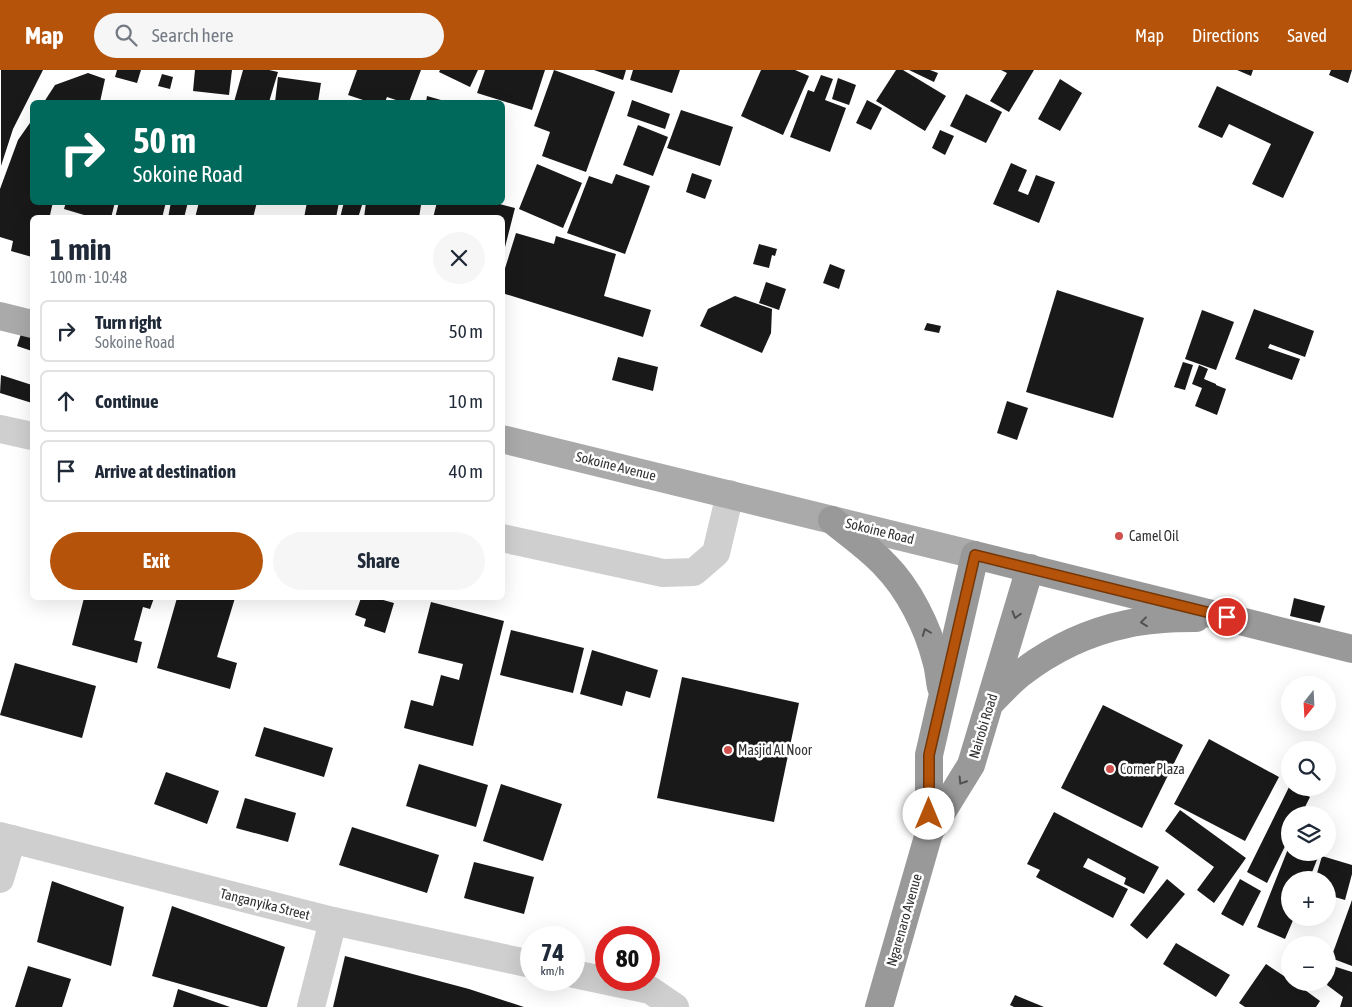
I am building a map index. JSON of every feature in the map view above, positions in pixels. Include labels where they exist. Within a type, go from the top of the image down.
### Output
[{"type":"highway","points":[[832,520],[862,543],[887,567],[908,596],[925,627],[937,661],[942,696]]},
{"type":"highway","points":[[929,833],[929,755],[975,555]]},
{"type":"highway","name":"Sokoine Road","points":[[975,555],[1352,649]]},
{"type":"highway","name":"Nairobi Road","points":[[929,833],[972,764],[1030,568]]},
{"type":"highway","points":[[990,702],[1019,675],[1052,652],[1088,635],[1127,624],[1166,619],[1227,617]]},
{"type":"highway","name":"Ngarenaro Avenue","points":[[879,1007],[929,833]]},
{"type":"main road","points":[[0,316],[30,324]]},
{"type":"main road","name":"Sokoine Avenue","points":[[505,440],[730,494]]},
{"type":"main road","name":"Sokoine Road","points":[[730,494],[975,555]]},
{"type":"street","points":[[0,429],[30,436]]},
{"type":"street","points":[[505,539],[663,573],[694,572],[716,553],[730,494]]},
{"type":"street","points":[[0,879],[6,837]]},
{"type":"street","name":"Tanganyika Street","points":[[6,837],[333,921],[520,962]]},
{"type":"street","points":[[311,1007],[333,921]]},
{"type":"street","points":[[585,976],[650,990],[675,1007]]},
{"type":"building","points":[[1,70],[43,70],[13,129],[1,166]]},
{"type":"building","points":[[117,70],[141,70],[137,83],[115,77]]},
{"type":"building","points":[[195,70],[232,70],[229,95],[193,91]]},
{"type":"building","points":[[243,70],[278,72],[270,100],[235,100]]},
{"type":"building","points":[[357,70],[421,70],[410,100],[396,100],[387,97],[386,100],[363,100],[348,95]]},
{"type":"building","points":[[440,70],[478,70],[470,87],[439,72]]},
{"type":"building","points":[[485,70],[545,70],[532,110],[505,102],[505,100],[477,93]]},
{"type":"building","points":[[554,70],[615,92],[586,172],[542,156],[550,132],[534,126]]},
{"type":"building","points":[[594,70],[626,70],[623,80]]},
{"type":"building","points":[[633,70],[680,70],[672,93],[630,80]]},
{"type":"building","points":[[761,70],[795,70],[809,76],[783,135],[741,116]]},
{"type":"building","points":[[896,70],[903,70],[946,96],[925,131],[876,101]]},
{"type":"building","points":[[909,70],[930,70],[938,73],[934,82]]},
{"type":"building","points":[[1001,70],[1034,70],[1009,112],[990,101],[1007,73]]},
{"type":"building","points":[[1237,70],[1253,70],[1251,76]]},
{"type":"building","points":[[1331,70],[1352,70],[1348,83],[1329,75]]},
{"type":"building","points":[[88,73],[105,79],[100,100],[45,100],[55,85]]},
{"type":"building","points":[[162,74],[173,77],[170,89],[158,86]]},
{"type":"building","points":[[821,75],[833,79],[825,100],[846,108],[830,152],[790,137],[808,90],[814,92]]},
{"type":"building","points":[[278,77],[321,83],[318,100],[275,100]]},
{"type":"building","points":[[838,78],[856,85],[849,105],[832,99]]},
{"type":"building","points":[[1060,79],[1082,93],[1060,131],[1038,119]]},
{"type":"building","points":[[1217,86],[1314,132],[1283,198],[1252,184],[1271,144],[1229,124],[1222,138],[1198,127]]},
{"type":"building","points":[[966,94],[1002,112],[986,143],[950,126]]},
{"type":"building","points":[[427,96],[441,100],[426,100]]},
{"type":"building","points":[[632,100],[670,114],[665,129],[627,116]]},
{"type":"building","points":[[867,100],[882,108],[871,130],[856,123]]},
{"type":"building","points":[[681,110],[733,127],[720,166],[667,148]]},
{"type":"building","points":[[30,123],[30,205],[52,205],[50,215],[30,215],[30,256],[11,251],[13,241],[0,237],[0,189],[18,140]]},
{"type":"building","points":[[638,125],[668,137],[653,176],[623,165]]},
{"type":"building","points":[[940,130],[954,136],[945,155],[932,148]]},
{"type":"building","points":[[1011,163],[1027,170],[1018,191],[1028,195],[1036,175],[1055,182],[1039,223],[993,204]]},
{"type":"building","points":[[537,164],[582,183],[563,228],[519,209]]},
{"type":"building","points":[[692,173],[712,180],[705,199],[686,192]]},
{"type":"building","points":[[616,174],[650,186],[625,254],[567,233],[589,176],[612,184]]},
{"type":"building","points":[[65,205],[114,205],[112,215],[84,215],[64,209]]},
{"type":"building","points":[[118,205],[165,205],[163,215],[116,215]]},
{"type":"building","points":[[170,205],[187,205],[185,215],[169,215]]},
{"type":"building","points":[[198,205],[256,205],[254,215],[196,215]]},
{"type":"building","points":[[306,205],[338,205],[337,215],[305,215]]},
{"type":"building","points":[[343,205],[362,205],[359,215],[341,215]]},
{"type":"building","points":[[366,205],[421,205],[419,215],[364,215]]},
{"type":"building","points":[[436,205],[504,205],[515,208],[505,247],[505,215],[434,215]]},
{"type":"building","points":[[516,233],[554,244],[556,236],[616,254],[604,296],[651,310],[643,337],[505,294],[505,268]]},
{"type":"building","points":[[759,244],[777,249],[775,256],[772,255],[769,268],[753,264]]},
{"type":"building","points":[[830,264],[845,270],[839,289],[823,283]]},
{"type":"building","points":[[766,282],[786,289],[779,310],[759,303]]},
{"type":"building","points":[[1057,290],[1144,318],[1113,418],[1026,392]]},
{"type":"building","points":[[735,296],[772,309],[771,333],[762,353],[700,326],[708,309]]},
{"type":"building","points":[[1254,309],[1314,331],[1305,357],[1270,344],[1268,348],[1300,359],[1292,380],[1235,359]]},
{"type":"building","points":[[1202,310],[1234,322],[1216,370],[1185,359]]},
{"type":"building","points":[[927,323],[941,326],[939,333],[924,330]]},
{"type":"building","points":[[22,331],[30,333],[30,350],[17,346]]},
{"type":"building","points":[[618,357],[658,367],[653,391],[612,380]]},
{"type":"building","points":[[1183,362],[1193,365],[1185,390],[1174,387]]},
{"type":"building","points":[[1199,365],[1208,369],[1204,379],[1226,389],[1217,415],[1195,406],[1202,388],[1192,384]]},
{"type":"building","points":[[1,375],[30,384],[30,402],[0,393]]},
{"type":"building","points":[[1007,401],[1028,408],[1017,440],[997,433]]},
{"type":"building","points":[[1294,598],[1325,606],[1320,623],[1290,616]]},
{"type":"building","points":[[83,600],[153,600],[150,609],[143,607],[134,640],[142,642],[137,663],[72,645]]},
{"type":"building","points":[[176,600],[234,600],[217,657],[237,663],[230,689],[157,668]]},
{"type":"building","points":[[360,600],[383,600],[394,603],[385,633],[364,626],[366,619],[355,615]]},
{"type":"building","points":[[431,602],[504,621],[473,746],[404,728],[411,700],[433,706],[441,675],[459,680],[463,664],[418,653]]},
{"type":"building","points":[[511,630],[584,648],[573,693],[500,675]]},
{"type":"building","points":[[592,650],[658,670],[650,698],[626,691],[622,706],[580,694]]},
{"type":"building","points":[[15,663],[96,686],[82,738],[0,715]]},
{"type":"building","name":"Masjid Al Noor","points":[[682,677],[799,703],[774,822],[657,798]]},
{"type":"building","points":[[1103,705],[1183,745],[1142,828],[1061,788]]},
{"type":"building","points":[[264,727],[333,748],[324,777],[255,756]]},
{"type":"building","points":[[1209,739],[1279,777],[1245,841],[1174,804]]},
{"type":"building","points":[[419,764],[488,785],[476,827],[406,806]]},
{"type":"building","points":[[166,772],[219,791],[207,824],[154,804]]},
{"type":"building","points":[[501,784],[562,804],[543,861],[483,841]]},
{"type":"building","points":[[1285,796],[1310,797],[1306,806],[1281,806],[1281,854],[1267,883],[1247,872]]},
{"type":"building","points":[[245,798],[296,813],[288,842],[236,828]]},
{"type":"building","points":[[1180,810],[1246,858],[1214,903],[1197,890],[1214,867],[1165,831]]},
{"type":"building","points":[[1054,812],[1159,867],[1144,894],[1124,884],[1126,878],[1088,858],[1083,867],[1128,889],[1113,918],[1036,877],[1040,870],[1027,864]]},
{"type":"building","points":[[352,827],[439,855],[427,893],[339,865]]},
{"type":"building","points":[[1336,860],[1352,865],[1352,874],[1345,900],[1336,897],[1336,871],[1318,871],[1321,861]]},
{"type":"building","points":[[1283,861],[1316,861],[1313,871],[1281,871],[1281,926],[1291,926],[1286,936],[1281,937],[1257,927]]},
{"type":"building","points":[[474,862],[534,877],[524,914],[464,898]]},
{"type":"building","points":[[1167,879],[1185,894],[1147,939],[1130,925]]},
{"type":"building","points":[[1240,879],[1261,891],[1243,926],[1221,914]]},
{"type":"building","points":[[52,881],[124,907],[111,966],[37,942]]},
{"type":"building","points":[[1352,900],[1352,966],[1336,960],[1336,944]]},
{"type":"building","points":[[172,906],[285,947],[267,1007],[261,1007],[152,976]]},
{"type":"building","points":[[1176,943],[1230,975],[1216,997],[1163,964]]},
{"type":"building","points":[[345,956],[469,989],[524,1007],[333,1007]]},
{"type":"building","points":[[1266,964],[1281,974],[1281,991],[1306,991],[1320,1001],[1316,1007],[1245,1007],[1239,1003]]},
{"type":"building","points":[[28,966],[71,979],[62,1007],[15,1007]]},
{"type":"building","points":[[1336,967],[1352,972],[1352,1007],[1340,1007],[1343,997],[1335,991]]},
{"type":"building","points":[[178,989],[230,1007],[173,1007]]},
{"type":"building","points":[[1015,995],[1044,1007],[1014,1007],[1010,1005]]},
{"type":"place","name":"Camel Oil","points":[[1119,536]]},
{"type":"place","name":"Masjid Al Noor","points":[[728,750]]},
{"type":"place","name":"Corner Plaza","points":[[1110,769]]},
{"type":"route","points":[[929,814],[929,755],[975,555],[1227,617]]}]
